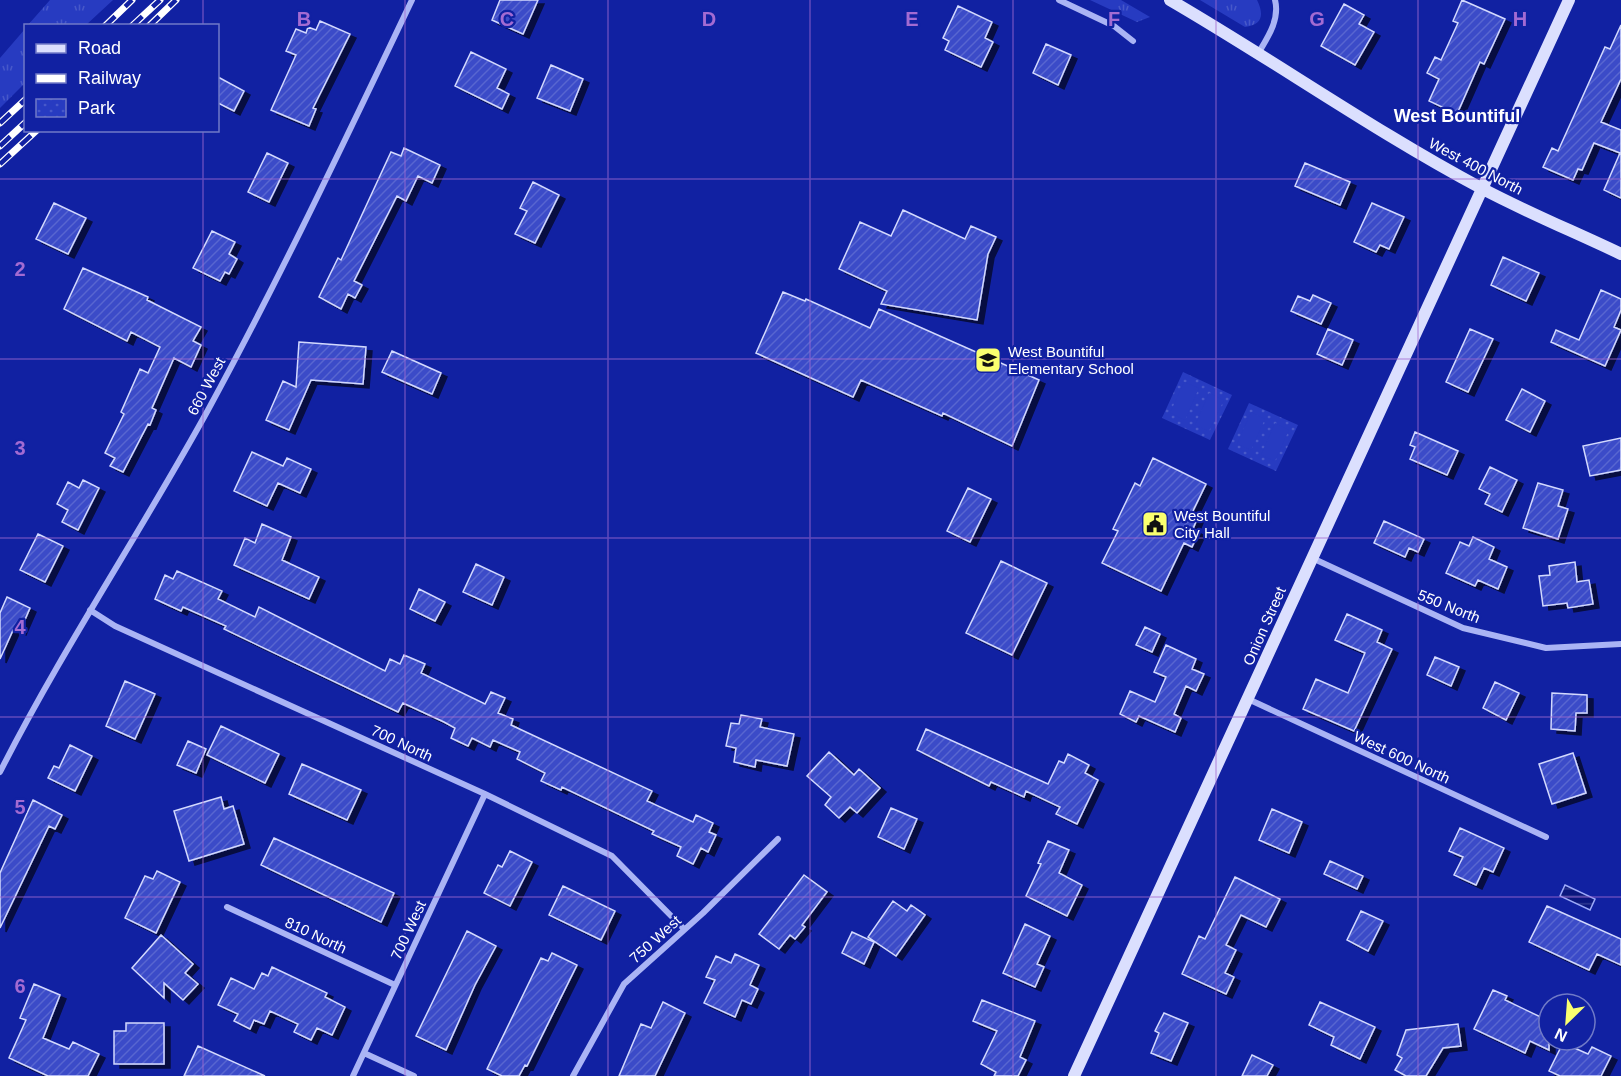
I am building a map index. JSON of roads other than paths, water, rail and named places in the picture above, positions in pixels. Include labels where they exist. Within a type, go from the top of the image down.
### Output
[{"type":"street","name":"660 West","points":[[0,772],[34,705],[211,404],[338,155],[412,0]]},
{"type":"street","points":[[1059,0],[1114,26],[1133,41]]},
{"type":"street","name":"West 400 North","points":[[1170,0],[1259,52],[1370,124],[1482,189],[1621,254]]},
{"type":"street","points":[[1259,52],[1272,29],[1275,0]]},
{"type":"street","name":"Onion Street","points":[[1074,1076],[1569,0]]},
{"type":"street","name":"550 North","points":[[1312,558],[1463,628],[1546,648],[1621,644]]},
{"type":"street","name":"700 North","points":[[90,610],[115,626],[485,794],[612,856],[684,929]]},
{"type":"street","name":"West 600 North","points":[[1248,699],[1546,837]]},
{"type":"street","name":"700 West","points":[[353,1076],[485,794]]},
{"type":"street","name":"750 West","points":[[573,1076],[624,984],[778,838]]},
{"type":"street","name":"810 North","points":[[227,907],[395,985]]},
{"type":"street","points":[[364,1053],[414,1076]]},
{"type":"railway","points":[[107,24],[132,0]]},
{"type":"railway","points":[[134,24],[160,0]]},
{"type":"railway","points":[[151,24],[176,0]]},
{"type":"railway","points":[[0,123],[24,101]]},
{"type":"railway","points":[[0,146],[24,124]]},
{"type":"railway","points":[[0,164],[35,132]]},
{"type":"place","name":"West Bountiful Elementary School","points":[[988,360]]},
{"type":"place","name":"West Bountiful City Hall","points":[[1155,524]]},
{"type":"district","name":"West Bountiful","points":[[1457,116]]}]
